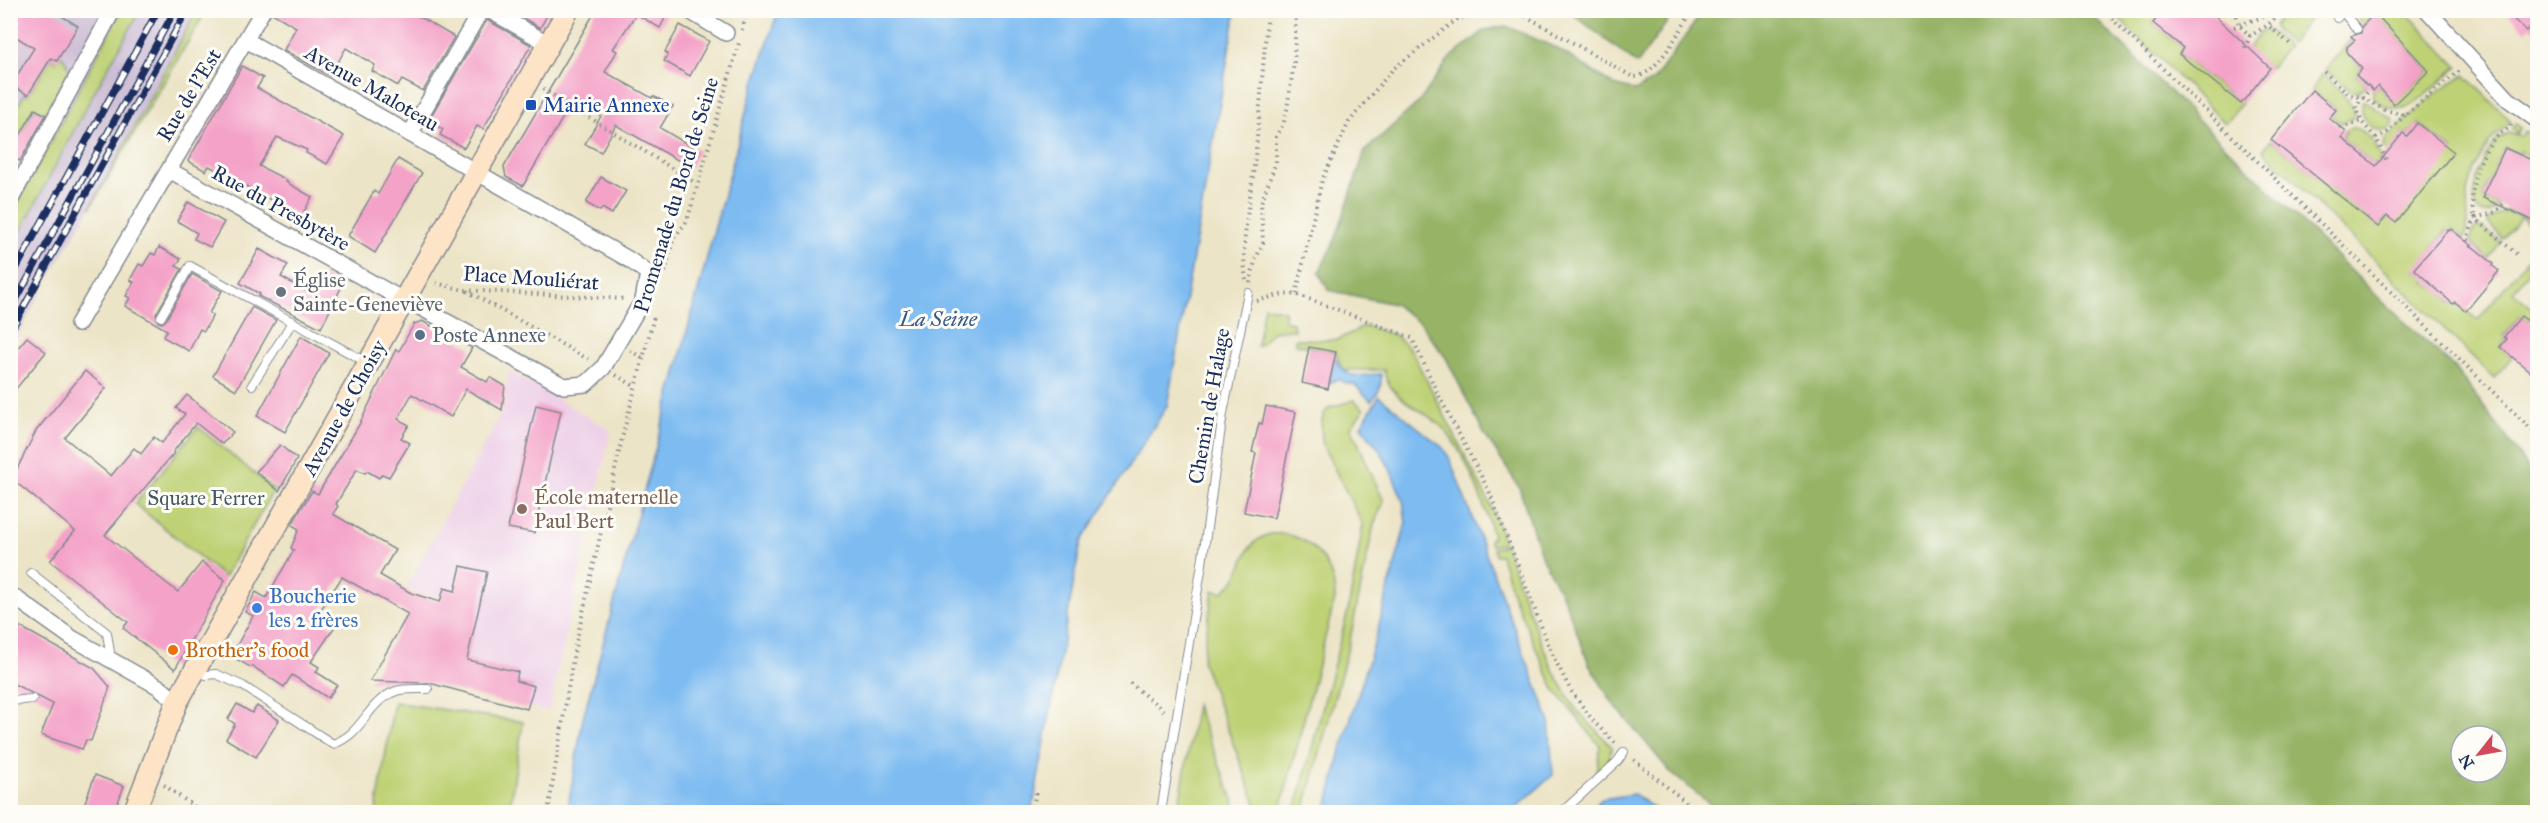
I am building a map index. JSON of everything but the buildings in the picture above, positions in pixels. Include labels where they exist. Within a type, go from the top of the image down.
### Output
[{"type":"main road","name":"Avenue de Choisy","points":[[134,813],[177,702],[568,10]]},
{"type":"street","name":"Rue de l'Est","points":[[78,324],[263,10]]},
{"type":"street","points":[[410,134],[482,10]]},
{"type":"street","points":[[489,10],[549,44]]},
{"type":"street","points":[[688,10],[726,33]]},
{"type":"street","points":[[2427,10],[2508,99],[2538,121]]},
{"type":"street","points":[[10,201],[112,11]]},
{"type":"street","name":"Avenue Maloteau","points":[[246,40],[628,259],[648,273],[643,300]]},
{"type":"street","name":"Rue du Presbytère","points":[[169,170],[564,386],[586,384],[603,368]]},
{"type":"street","points":[[603,368],[643,300]]},
{"type":"street","points":[[10,594],[72,638],[159,687],[177,702]]},
{"type":"lane","points":[[2337,18],[2342,11],[2356,29]]},
{"type":"lane","points":[[161,317],[190,266],[369,363]]},
{"type":"lane","name":"Chemin de Halage","points":[[1161,813],[1177,722],[1223,413],[1248,293]]},
{"type":"lane","points":[[252,386],[293,321]]},
{"type":"lane","points":[[31,573],[107,633],[111,660]]},
{"type":"lane","points":[[195,670],[206,675],[216,674],[243,686],[333,744],[349,738],[378,700],[398,690],[428,689]]},
{"type":"lane","points":[[10,700],[33,699]]},
{"type":"lane","points":[[1562,813],[1617,762],[1624,752]]},
{"type":"path","points":[[742,31],[748,10]]},
{"type":"path","points":[[1248,293],[1244,267],[1247,206],[1254,169],[1268,10]]},
{"type":"path","points":[[1248,293],[1255,261],[1263,243],[1261,203],[1276,162],[1276,137],[1284,122],[1287,109],[1294,63],[1296,10]]},
{"type":"path","points":[[1296,294],[1322,180],[1349,122],[1393,69],[1459,18],[1505,10]]},
{"type":"path","points":[[1515,10],[1633,78],[1641,77],[1654,69],[1693,10]]},
{"type":"path","points":[[2103,10],[2538,436]]},
{"type":"path","points":[[2249,10],[2235,12],[2239,25],[2250,36]]},
{"type":"path","points":[[2234,27],[2282,10]]},
{"type":"path","points":[[2245,48],[2250,36],[2268,25],[2282,10]]},
{"type":"path","points":[[2268,25],[2289,44]]},
{"type":"path","name":"Promenade du Bord de Seine","points":[[663,280],[673,240],[687,221],[696,183],[739,42]]},
{"type":"path","points":[[2376,138],[2388,132],[2405,115],[2462,69]]},
{"type":"path","points":[[2324,72],[2350,95],[2362,97],[2385,110],[2405,115]]},
{"type":"path","points":[[529,81],[696,183]]},
{"type":"path","points":[[2371,88],[2356,106],[2361,121],[2376,138],[2387,161]]},
{"type":"path","points":[[2341,128],[2361,121]]},
{"type":"path","points":[[2515,121],[2507,132],[2495,138],[2476,175],[2470,192],[2470,206],[2475,218],[2519,256]]},
{"type":"path","points":[[2475,218],[2496,212],[2503,204]]},
{"type":"path","points":[[2471,246],[2467,239],[2475,218]]},
{"type":"path","name":"Place Mouliérat","points":[[418,276],[428,281],[464,290],[643,300]]},
{"type":"path","points":[[464,290],[636,387]]},
{"type":"path","points":[[1265,299],[1296,294],[1412,338],[1439,396],[1489,491],[1552,654],[1571,691],[1594,722],[1624,752],[1698,813]]},
{"type":"path","name":"Promenade du Bord de Seine","points":[[548,813],[574,652],[655,313]]},
{"type":"path","points":[[1130,683],[1177,722]]},
{"type":"path","points":[[149,773],[202,813]]},
{"type":"path","points":[[1032,813],[1036,791]]},
{"type":"shaded area","points":[[11,11],[206,11],[39,295],[11,350]]},
{"type":"shaded area","name":"École maternelle Paul Bert","points":[[509,371],[611,430],[549,711],[456,690],[456,603],[406,588],[503,410]]},
{"type":"green space","points":[[1675,10],[1637,64],[1569,11]]},
{"type":"green space","points":[[2354,10],[2405,11],[2458,67],[2428,93],[2406,107],[2395,109],[2384,106],[2373,97],[2373,91],[2378,86],[2394,103],[2429,71],[2375,14],[2363,25],[2353,12]]},
{"type":"green space","points":[[121,11],[140,11],[11,250],[11,216]]},
{"type":"green space","points":[[197,11],[206,11],[90,208]]},
{"type":"green space","points":[[1703,11],[2088,11],[2383,302],[2455,368],[2518,453],[2537,486],[2537,812],[1720,812],[1671,773],[1612,702],[1589,664],[1564,599],[1542,558],[1519,487],[1483,432],[1446,358],[1421,324],[1394,304],[1328,290],[1319,272],[1335,240],[1365,151],[1420,101],[1449,59],[1485,30],[1506,26],[1556,48],[1614,85],[1635,91],[1654,80]]},
{"type":"green space","points":[[2111,11],[2163,11],[2153,23],[2183,48],[2179,54],[2241,104],[2228,121],[2225,123]]},
{"type":"green space","points":[[2294,11],[2316,11],[2291,43],[2277,32],[2274,25],[2282,15]]},
{"type":"green space","points":[[2261,31],[2270,31],[2288,46],[2270,68],[2247,50]]},
{"type":"green space","points":[[2351,39],[2352,42],[2345,50],[2362,69],[2356,75],[2367,86],[2356,92],[2351,91],[2325,70]]},
{"type":"green space","points":[[60,55],[66,61],[69,71],[45,114],[34,109],[11,153],[11,117],[51,58],[56,61]]},
{"type":"green space","points":[[2323,73],[2348,100],[2355,114],[2352,119],[2342,123],[2331,116],[2336,109],[2312,90]]},
{"type":"green space","points":[[2464,75],[2511,121],[2489,142],[2475,169],[2467,192],[2468,224],[2464,239],[2452,229],[2447,230],[2415,270],[2427,279],[2425,282],[2433,288],[2435,286],[2452,304],[2455,302],[2478,320],[2537,247],[2537,261],[2513,292],[2537,312],[2528,321],[2521,316],[2504,336],[2507,339],[2500,347],[2512,357],[2494,378],[2263,150],[2271,140],[2378,226],[2453,151],[2418,123],[2407,136],[2403,133],[2390,156],[2384,147],[2385,139],[2440,90]]},
{"type":"green space","points":[[2363,100],[2393,120],[2393,125],[2380,130],[2369,125],[2363,114]]},
{"type":"green space","points":[[2515,123],[2521,128],[2517,135],[2522,136],[2525,131],[2537,138],[2537,163],[2520,151],[2518,154],[2505,148],[2483,194],[2484,199],[2498,205],[2490,213],[2478,212],[2474,196],[2482,165],[2497,140],[2509,133],[2515,135],[2517,132],[2512,128]]},
{"type":"green space","points":[[2353,128],[2364,132],[2374,143],[2381,158],[2376,166],[2342,138],[2345,131]]},
{"type":"green space","points":[[2507,211],[2537,221],[2537,226],[2532,227],[2520,217],[2503,239],[2488,223],[2489,219]]},
{"type":"green space","points":[[2477,227],[2484,229],[2501,242],[2488,259],[2469,241],[2473,230]]},
{"type":"green space","points":[[1264,306],[1285,311],[1284,320],[1293,322],[1294,330],[1275,331],[1257,346]]},
{"type":"green space","points":[[1365,326],[1395,335],[1411,350],[1490,504],[1539,638],[1554,672],[1575,708],[1612,747],[1608,764],[1596,774],[1600,746],[1554,689],[1513,596],[1501,555],[1495,555],[1493,549],[1502,546],[1501,543],[1492,546],[1489,540],[1493,536],[1480,495],[1453,441],[1437,423],[1400,397],[1387,381],[1384,370],[1349,370],[1348,372],[1341,367],[1336,352],[1295,344],[1295,339],[1337,340]]},
{"type":"green space","points":[[1354,400],[1364,409],[1351,427],[1384,502],[1374,524],[1349,644],[1306,803],[1306,812],[1295,812],[1348,611],[1363,525],[1323,446],[1321,428],[1323,415],[1329,408]]},
{"type":"green space","name":"Square Ferrer","points":[[198,427],[274,490],[224,577],[135,504]]},
{"type":"green space","points":[[1270,534],[1296,537],[1317,552],[1330,573],[1335,599],[1280,812],[1259,812],[1202,661],[1213,591],[1223,592],[1232,583],[1249,548]]},
{"type":"green space","points":[[394,702],[523,722],[509,812],[376,812]]},
{"type":"green space","points":[[1196,705],[1201,719],[1238,812],[1178,812]]},
{"type":"water","name":"La Seine","points":[[778,11],[1236,11],[1167,406],[1081,542],[1032,812],[567,812],[583,718],[752,90]]},
{"type":"water","points":[[1335,358],[1349,374],[1359,376],[1381,374],[1379,389],[1371,401],[1353,383],[1351,385],[1337,379],[1329,384]]},
{"type":"water","points":[[1379,396],[1442,447],[1449,457],[1549,719],[1553,775],[1511,812],[1326,812],[1341,750],[1373,647],[1406,523],[1403,500],[1389,467],[1379,449],[1361,426]]},
{"type":"water","points":[[1634,794],[1659,812],[1588,812],[1602,799]]},
{"type":"railway","points":[[10,280],[158,10]]},
{"type":"railway","points":[[10,311],[175,10]]},
{"type":"railway","points":[[10,332],[187,10]]},
{"type":"place","name":"Mairie Annexe","points":[[531,105]]},
{"type":"place","name":"Église Sainte-Geneviève","points":[[281,292]]},
{"type":"place","name":"Poste Annexe","points":[[420,335]]},
{"type":"place","name":"École maternelle Paul Bert","points":[[522,509]]},
{"type":"place","name":"Boucherie les 2 frères","points":[[257,608]]},
{"type":"place","name":"Brother's food","points":[[173,650]]}]
